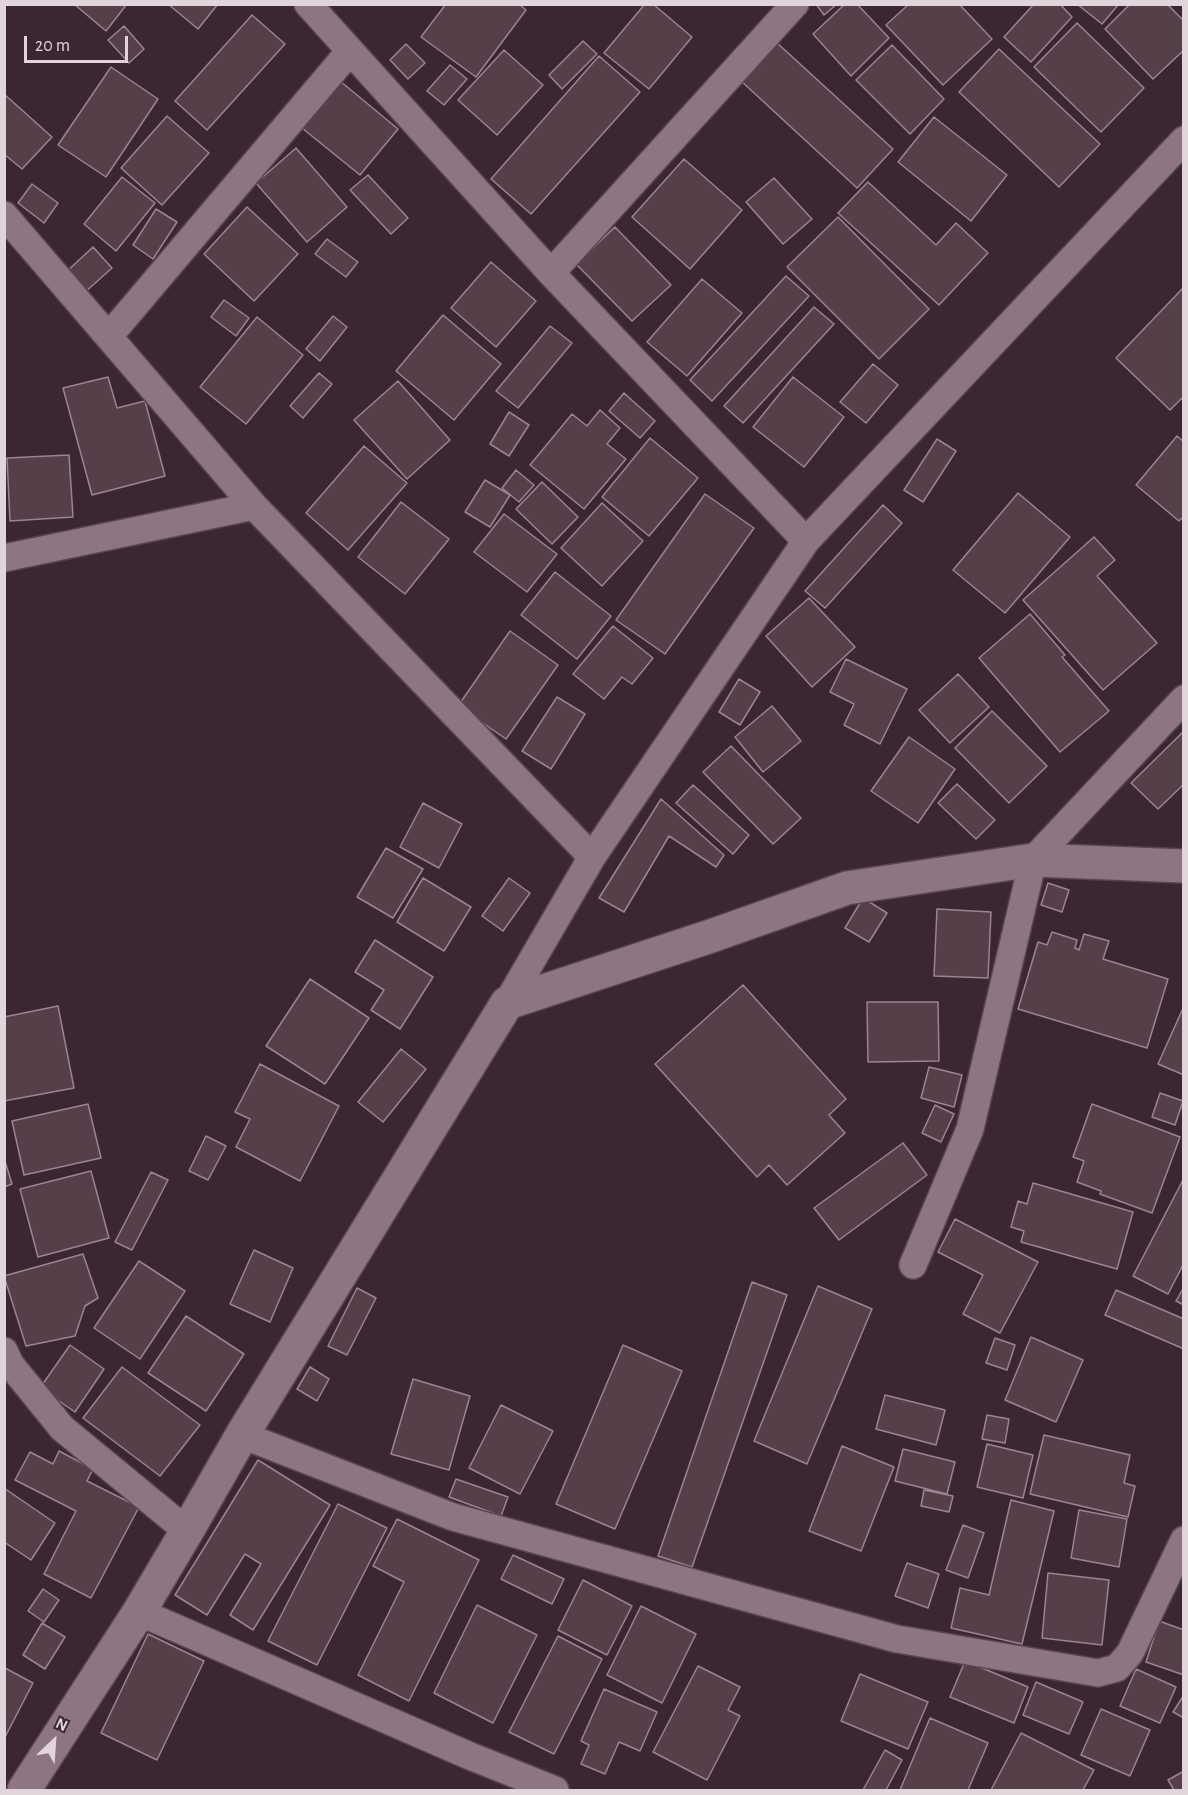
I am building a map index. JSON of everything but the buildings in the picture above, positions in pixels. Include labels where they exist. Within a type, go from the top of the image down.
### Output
[{"type":"street","points":[[308,4],[551,273],[806,541]]},
{"type":"street","points":[[551,273],[795,4]]},
{"type":"street","points":[[109,336],[350,51]]},
{"type":"street","points":[[24,1791],[139,1612],[242,1435],[507,1003],[592,857],[806,541],[1184,140]]},
{"type":"street","points":[[4,215],[254,507],[592,857]]},
{"type":"street","points":[[4,558],[254,507]]},
{"type":"street","points":[[913,1265],[970,1130],[1033,860],[1184,699]]},
{"type":"street","points":[[507,1003],[711,936],[847,888],[1033,860],[1184,866]]},
{"type":"street","points":[[4,1351],[10,1364],[62,1428],[187,1531]]},
{"type":"street","points":[[242,1435],[453,1517],[897,1639],[1098,1673],[1117,1668],[1130,1653],[1184,1540]]},
{"type":"street","points":[[139,1612],[555,1791]]}]
